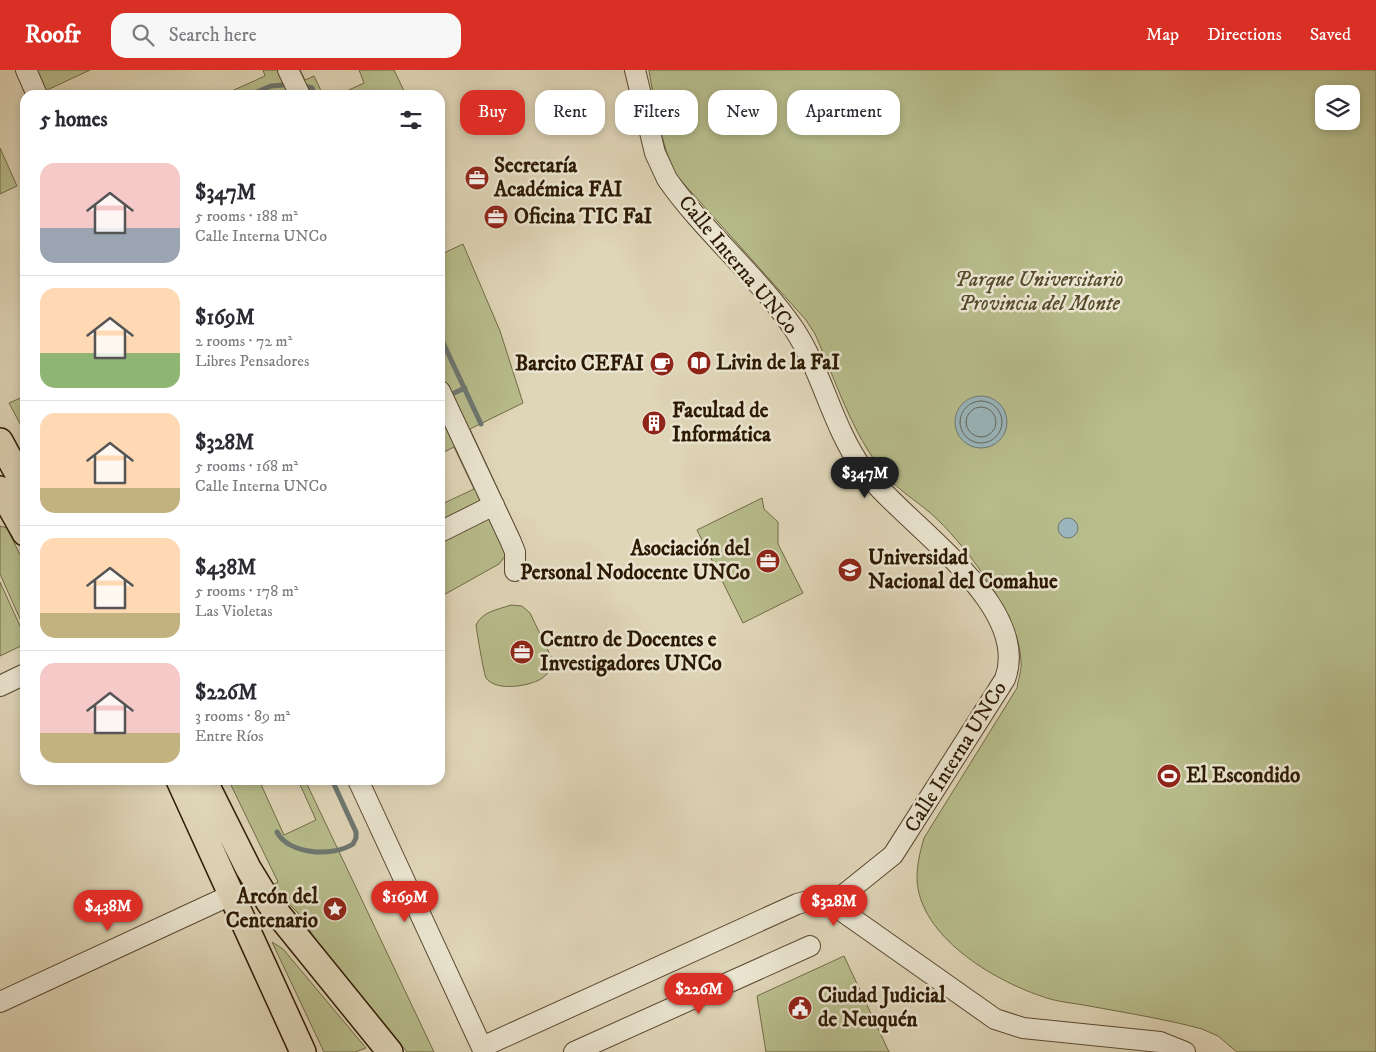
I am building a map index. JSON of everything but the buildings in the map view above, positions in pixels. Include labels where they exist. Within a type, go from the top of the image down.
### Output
[{"type":"main road","points":[[0,441],[20,477]]},
{"type":"main road","points":[[0,489],[13,522]]},
{"type":"main road","points":[[181,785],[303,1052]]},
{"type":"main road","points":[[206,785],[248,868],[270,904],[390,1052]]},
{"type":"street","points":[[26,70],[35,90]]},
{"type":"street","points":[[288,70],[298,90]]},
{"type":"street","name":"Calle Interna UNCo","points":[[635,70],[655,153],[667,179],[794,330],[860,466],[889,500],[943,550],[974,583],[991,605],[1009,642],[1011,655],[1005,679],[906,837],[885,863],[832,904]]},
{"type":"street","points":[[445,402],[514,547],[514,572]]},
{"type":"street","points":[[445,530],[494,505]]},
{"type":"street","points":[[0,686],[20,676]]},
{"type":"street","points":[[360,785],[483,1049],[804,901],[819,898],[832,904],[995,1019],[1023,1028],[1160,1042],[1185,1052]]},
{"type":"street","points":[[0,1002],[231,895]]},
{"type":"street","points":[[574,1052],[810,946]]},
{"type":"green space","points":[[35,70],[90,70],[47,90],[45,90]]},
{"type":"green space","points":[[263,70],[300,70],[305,80],[314,76],[321,90],[234,90],[265,76]]},
{"type":"green space","points":[[359,70],[394,70],[404,90],[349,90],[364,83]]},
{"type":"green space","name":"Parque Universitario Provincia del Monte","points":[[649,70],[1376,70],[1376,1052],[1237,1052],[1218,1036],[1202,1029],[1160,1019],[1047,998],[1022,989],[981,967],[944,937],[930,919],[921,900],[917,879],[919,858],[924,838],[1017,688],[1021,665],[1019,645],[1003,606],[964,548],[938,520],[890,480],[872,457],[853,423],[815,334],[806,320],[676,175],[662,135],[698,135],[698,90],[652,90]]},
{"type":"green space","points":[[0,148],[17,186],[0,194]]},
{"type":"green space","points":[[463,244],[500,331],[523,403],[470,429],[520,537],[499,564],[445,594],[445,503],[474,489],[454,447],[445,452],[445,253]]},
{"type":"green space","points":[[20,398],[20,424],[9,403]]},
{"type":"green space","points":[[762,498],[764,509],[778,522],[778,544],[803,593],[743,623],[697,530]]},
{"type":"green space","points":[[0,526],[7,528],[20,555],[20,619],[0,574]]},
{"type":"green space","points":[[0,582],[20,626],[20,646],[0,656]]},
{"type":"green space","points":[[511,605],[522,606],[530,613],[555,665],[543,678],[536,682],[505,686],[497,685],[486,678],[476,625],[486,614]]},
{"type":"green space","points":[[231,785],[261,785],[284,835],[316,820],[300,785],[307,785],[434,1052],[407,1052],[322,951],[302,917],[271,886],[278,882]]},
{"type":"green space","points":[[272,942],[283,949],[366,1048],[355,1052],[324,1052]]},
{"type":"green space","name":"Ciudad Judicial de Neuquén","points":[[844,956],[889,1052],[766,1052],[757,996]]},
{"type":"water","points":[[981,396],[995,400],[1003,408],[1007,422],[1003,436],[995,444],[981,448],[967,444],[959,436],[955,422],[959,408],[967,400]]},
{"type":"water","points":[[1068,518],[1075,521],[1078,528],[1075,535],[1068,538],[1061,535],[1058,528],[1061,521]]},
{"type":"waterway","points":[[262,90],[271,86],[283,85]]},
{"type":"waterway","points":[[304,86],[313,90]]},
{"type":"waterway","points":[[445,347],[481,424]]},
{"type":"waterway","points":[[452,394],[465,388]]},
{"type":"waterway","points":[[277,832],[283,840],[291,845],[312,851],[334,851],[353,844],[356,832],[334,785]]},
{"type":"place","name":"Secretaría Académica FAI","points":[[477,178]]},
{"type":"place","name":"Oficina TIC FaI","points":[[496,217]]},
{"type":"place","name":"Livin de la FaI","points":[[699,363]]},
{"type":"place","name":"Barcito CEFAI","points":[[662,364]]},
{"type":"place","name":"Facultad de Informática","points":[[654,423]]},
{"type":"place","name":"Asociación del Personal Nodocente UNCo","points":[[768,561]]},
{"type":"place","name":"Universidad Nacional del Comahue","points":[[850,570]]},
{"type":"place","name":"Centro de Docentes e Investigadores UNCo","points":[[522,652]]},
{"type":"place","name":"El Escondido","points":[[1169,776]]},
{"type":"place","name":"Arcón del Centenario","points":[[335,909]]},
{"type":"place","name":"Ciudad Judicial de Neuquén","points":[[800,1008]]}]
